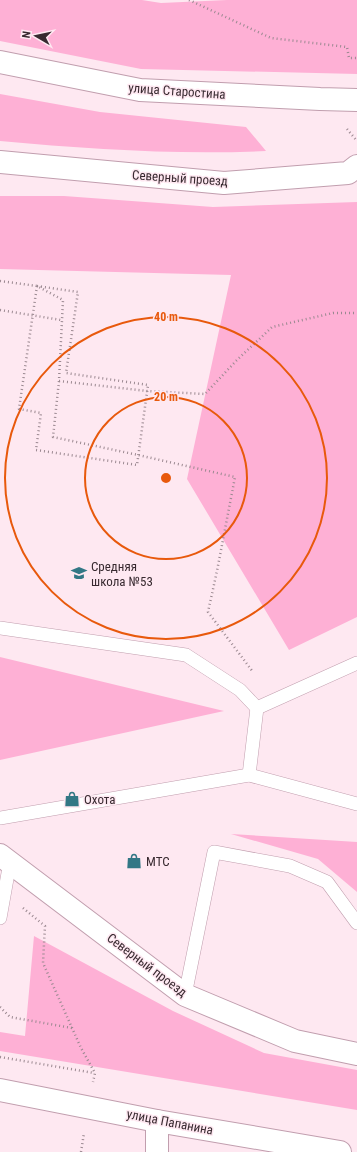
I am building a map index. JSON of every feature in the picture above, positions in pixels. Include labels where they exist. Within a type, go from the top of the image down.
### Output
[{"type":"street","name":"улица Старостина","points":[[0,62],[140,90],[357,100]]},
{"type":"street","name":"Северный проезд","points":[[0,162],[224,183],[348,174],[357,166]]},
{"type":"street","name":"Северный проезд","points":[[3,859],[185,995],[295,1042],[357,1054]]},
{"type":"street","name":"улица Папанина","points":[[0,1090],[157,1121],[340,1152]]},
{"type":"street","points":[[157,1121],[157,1152]]},
{"type":"lane","points":[[0,628],[186,655],[240,690],[256,708],[249,775]]},
{"type":"lane","points":[[256,708],[357,663]]},
{"type":"lane","points":[[0,818],[249,775],[357,804]]},
{"type":"lane","points":[[185,995],[214,852],[290,866],[327,882],[357,923]]},
{"type":"lane","points":[[0,918],[4,892],[3,859]]},
{"type":"path","points":[[189,0],[271,38],[347,47],[350,58],[357,58]]},
{"type":"path","points":[[347,129],[357,142]]},
{"type":"path","points":[[0,281],[37,286],[78,292],[66,373],[148,385],[137,465],[36,450],[41,413],[19,409],[37,286]]},
{"type":"path","points":[[37,286],[63,300],[61,320],[60,380],[53,437],[235,477],[208,612],[258,678]]},
{"type":"path","points":[[0,310],[61,320]]},
{"type":"path","points":[[60,380],[147,391],[205,394],[236,361],[272,328],[333,313],[357,313]]},
{"type":"path","points":[[0,1058],[95,1073],[81,1048],[43,963],[45,926],[4,892]]},
{"type":"path","points":[[0,1007],[10,1016],[72,1028]]},
{"type":"shaded area","points":[[0,0],[142,0],[161,3],[227,0],[357,0],[357,74],[141,69],[0,41]]},
{"type":"shaded area","points":[[0,94],[100,112],[246,127],[266,151],[166,152],[0,141]]},
{"type":"shaded area","points":[[0,196],[64,196],[213,207],[357,202],[357,617],[289,650],[187,479],[231,275],[0,269]]},
{"type":"shaded area","points":[[0,657],[224,711],[0,760]]},
{"type":"shaded area","points":[[231,834],[357,842],[357,892],[318,859]]},
{"type":"shaded area","points":[[34,936],[173,1011],[264,1053],[357,1070],[357,1110],[0,1051],[0,1032],[25,1036]]},
{"type":"place","name":"Средняя школа №53","points":[[79,573]]},
{"type":"place","name":"Охота","points":[[72,799]]},
{"type":"place","name":"МТС","points":[[134,861]]}]
